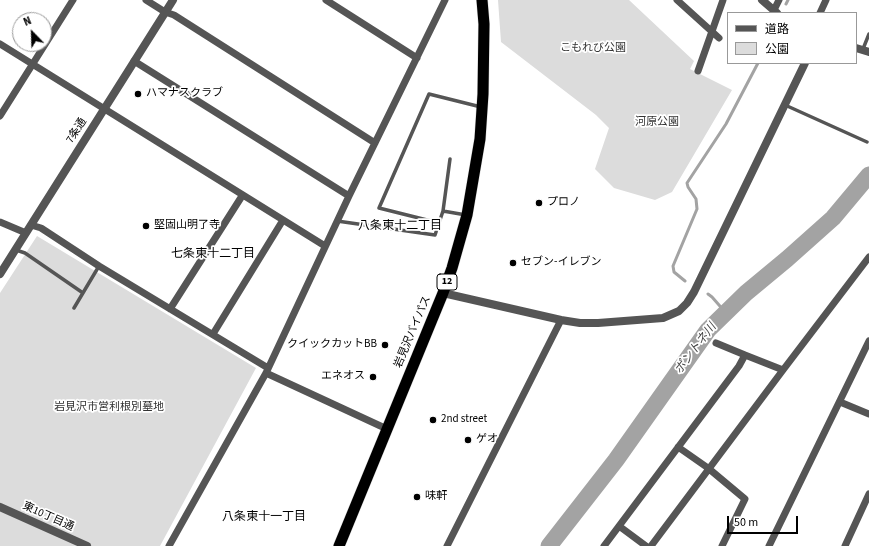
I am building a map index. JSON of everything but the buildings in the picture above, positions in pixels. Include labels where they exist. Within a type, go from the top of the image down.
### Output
[{"type":"highway","name":"岩見沢バイパス","points":[[339,546],[443,293],[452,268],[467,215],[477,163],[482,107],[484,24],[482,0]]},
{"type":"street","points":[[0,116],[73,0]]},
{"type":"street","points":[[146,0],[165,12],[174,15],[375,143]]},
{"type":"street","name":"7条通","points":[[0,274],[173,0]]},
{"type":"street","points":[[326,0],[417,58]]},
{"type":"street","points":[[169,546],[267,370],[444,0]]},
{"type":"street","points":[[676,0],[719,38]]},
{"type":"street","points":[[698,71],[723,0]]},
{"type":"street","points":[[762,0],[776,12],[779,0]]},
{"type":"street","points":[[820,12],[826,0]]},
{"type":"street","points":[[0,44],[242,196],[325,246]]},
{"type":"street","points":[[134,61],[349,196]]},
{"type":"street","points":[[443,293],[580,323],[663,318],[678,311],[687,303],[694,292],[804,64]]},
{"type":"street","points":[[170,308],[242,196]]},
{"type":"street","points":[[213,334],[284,220]]},
{"type":"street","points":[[0,222],[26,233]]},
{"type":"street","points":[[31,225],[41,228],[99,266],[213,334],[267,370],[387,429]]},
{"type":"street","points":[[651,546],[708,468],[869,258]]},
{"type":"street","points":[[447,546],[561,320]]},
{"type":"street","points":[[769,546],[869,341]]},
{"type":"street","points":[[716,343],[783,370]]},
{"type":"street","points":[[604,546],[739,366],[745,355]]},
{"type":"street","points":[[840,402],[869,414]]},
{"type":"street","points":[[678,447],[708,468],[745,499],[722,546]]},
{"type":"street","points":[[844,546],[869,494]]},
{"type":"street","name":"東10丁目通","points":[[0,508],[87,546]]},
{"type":"street","points":[[619,526],[646,546]]},
{"type":"lane","points":[[863,50],[869,34]]},
{"type":"lane","points":[[439,223],[379,208],[429,94],[482,107]]},
{"type":"lane","points":[[784,104],[867,142]]},
{"type":"lane","points":[[337,221],[436,235],[443,211],[450,159]]},
{"type":"lane","points":[[443,211],[467,215]]},
{"type":"lane","points":[[15,250],[25,253],[83,293]]},
{"type":"lane","points":[[74,308],[99,266]]},
{"type":"green space","points":[[498,0],[629,0],[694,61],[690,69],[732,90],[672,192],[655,200],[614,188],[595,169],[609,128],[596,115],[501,42]]},
{"type":"green space","name":"岩見沢市営利根別墓地","points":[[37,236],[256,368],[160,546],[0,546],[0,293]]},
{"type":"waterway","points":[[786,4],[788,0]]},
{"type":"waterway","points":[[685,281],[674,272],[673,266],[697,209],[696,199],[687,183],[726,124],[757,64]]},
{"type":"waterway","name":"ポントネ川","points":[[549,546],[616,460],[708,330],[746,293],[833,218],[869,175]]},
{"type":"waterway","points":[[708,294],[726,313]]},
{"type":"place","name":"ハマナスクラブ","points":[[138,94]]},
{"type":"place","name":"プロノ","points":[[539,203]]},
{"type":"place","name":"堅固山明了寺","points":[[146,226]]},
{"type":"place","name":"セブン-イレブン","points":[[513,263]]},
{"type":"place","name":"クイックカットBB","points":[[385,345]]},
{"type":"place","name":"エネオス","points":[[373,377]]},
{"type":"place","name":"2nd street","points":[[433,420]]},
{"type":"place","name":"ゲオ","points":[[468,440]]},
{"type":"place","name":"味軒","points":[[417,497]]},
{"type":"district","name":"八条東十二丁目","points":[[400,226]]},
{"type":"district","name":"七条東十二丁目","points":[[213,254]]},
{"type":"district","name":"八条東十一丁目","points":[[264,517]]},
{"type":"park label","name":"こもれび公園","points":[[593,49]]},
{"type":"park label","name":"河原公園","points":[[657,123]]}]
